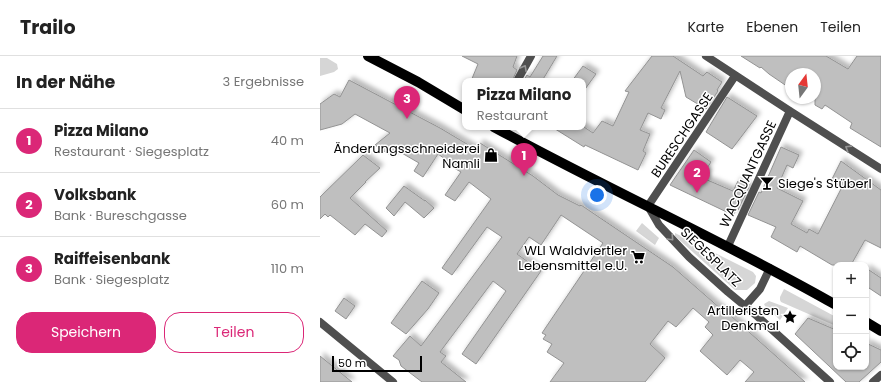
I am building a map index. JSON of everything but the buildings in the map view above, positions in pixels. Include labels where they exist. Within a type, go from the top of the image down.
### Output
[{"type":"main road","points":[[368,56],[418,82],[462,108]]},
{"type":"main road","name":"SIEGESPLATZ","points":[[500,130],[548,156],[728,246],[833,303]]},
{"type":"main road","points":[[869,324],[881,331]]},
{"type":"street","points":[[519,78],[531,56]]},
{"type":"street","points":[[706,56],[735,76],[881,168]]},
{"type":"street","name":"BURESCHGASSE","points":[[648,206],[735,76]]},
{"type":"street","name":"WACQUANTGASSE","points":[[728,246],[790,111]]},
{"type":"street","name":"SIEGESPLATZ","points":[[648,206],[659,225],[689,257],[745,306],[760,289],[770,268]]},
{"type":"street","points":[[745,306],[830,382]]},
{"type":"street","points":[[320,322],[393,382]]},
{"type":"street","points":[[873,382],[881,375]]},
{"type":"shaded area","points":[[320,58],[327,58],[337,64],[338,69],[334,72],[320,76]]},
{"type":"shaded area","points":[[642,223],[659,238],[655,245],[636,231]]},
{"type":"shaded area","points":[[675,233],[753,272],[756,276],[755,283],[747,290],[735,290],[675,236]]},
{"type":"shaded area","points":[[784,289],[833,315],[833,325],[781,302],[780,297]]},
{"type":"shaded area","points":[[769,301],[788,308],[780,320],[765,306],[764,304]]},
{"type":"place","name":"Raiffeisenbank","points":[[407,119]]},
{"type":"place","name":"Änderungsschneiderei Namli","points":[[491,155]]},
{"type":"place","name":"Pizza Milano","points":[[524,176]]},
{"type":"place","name":"Siege's Stüberl","points":[[767,183]]},
{"type":"place","name":"Volksbank","points":[[697,193]]},
{"type":"place","name":"WLI Waldviertler Lebensmittel e.U.","points":[[638,257]]},
{"type":"place","name":"Artilleristen Denkmal","points":[[790,317]]}]
